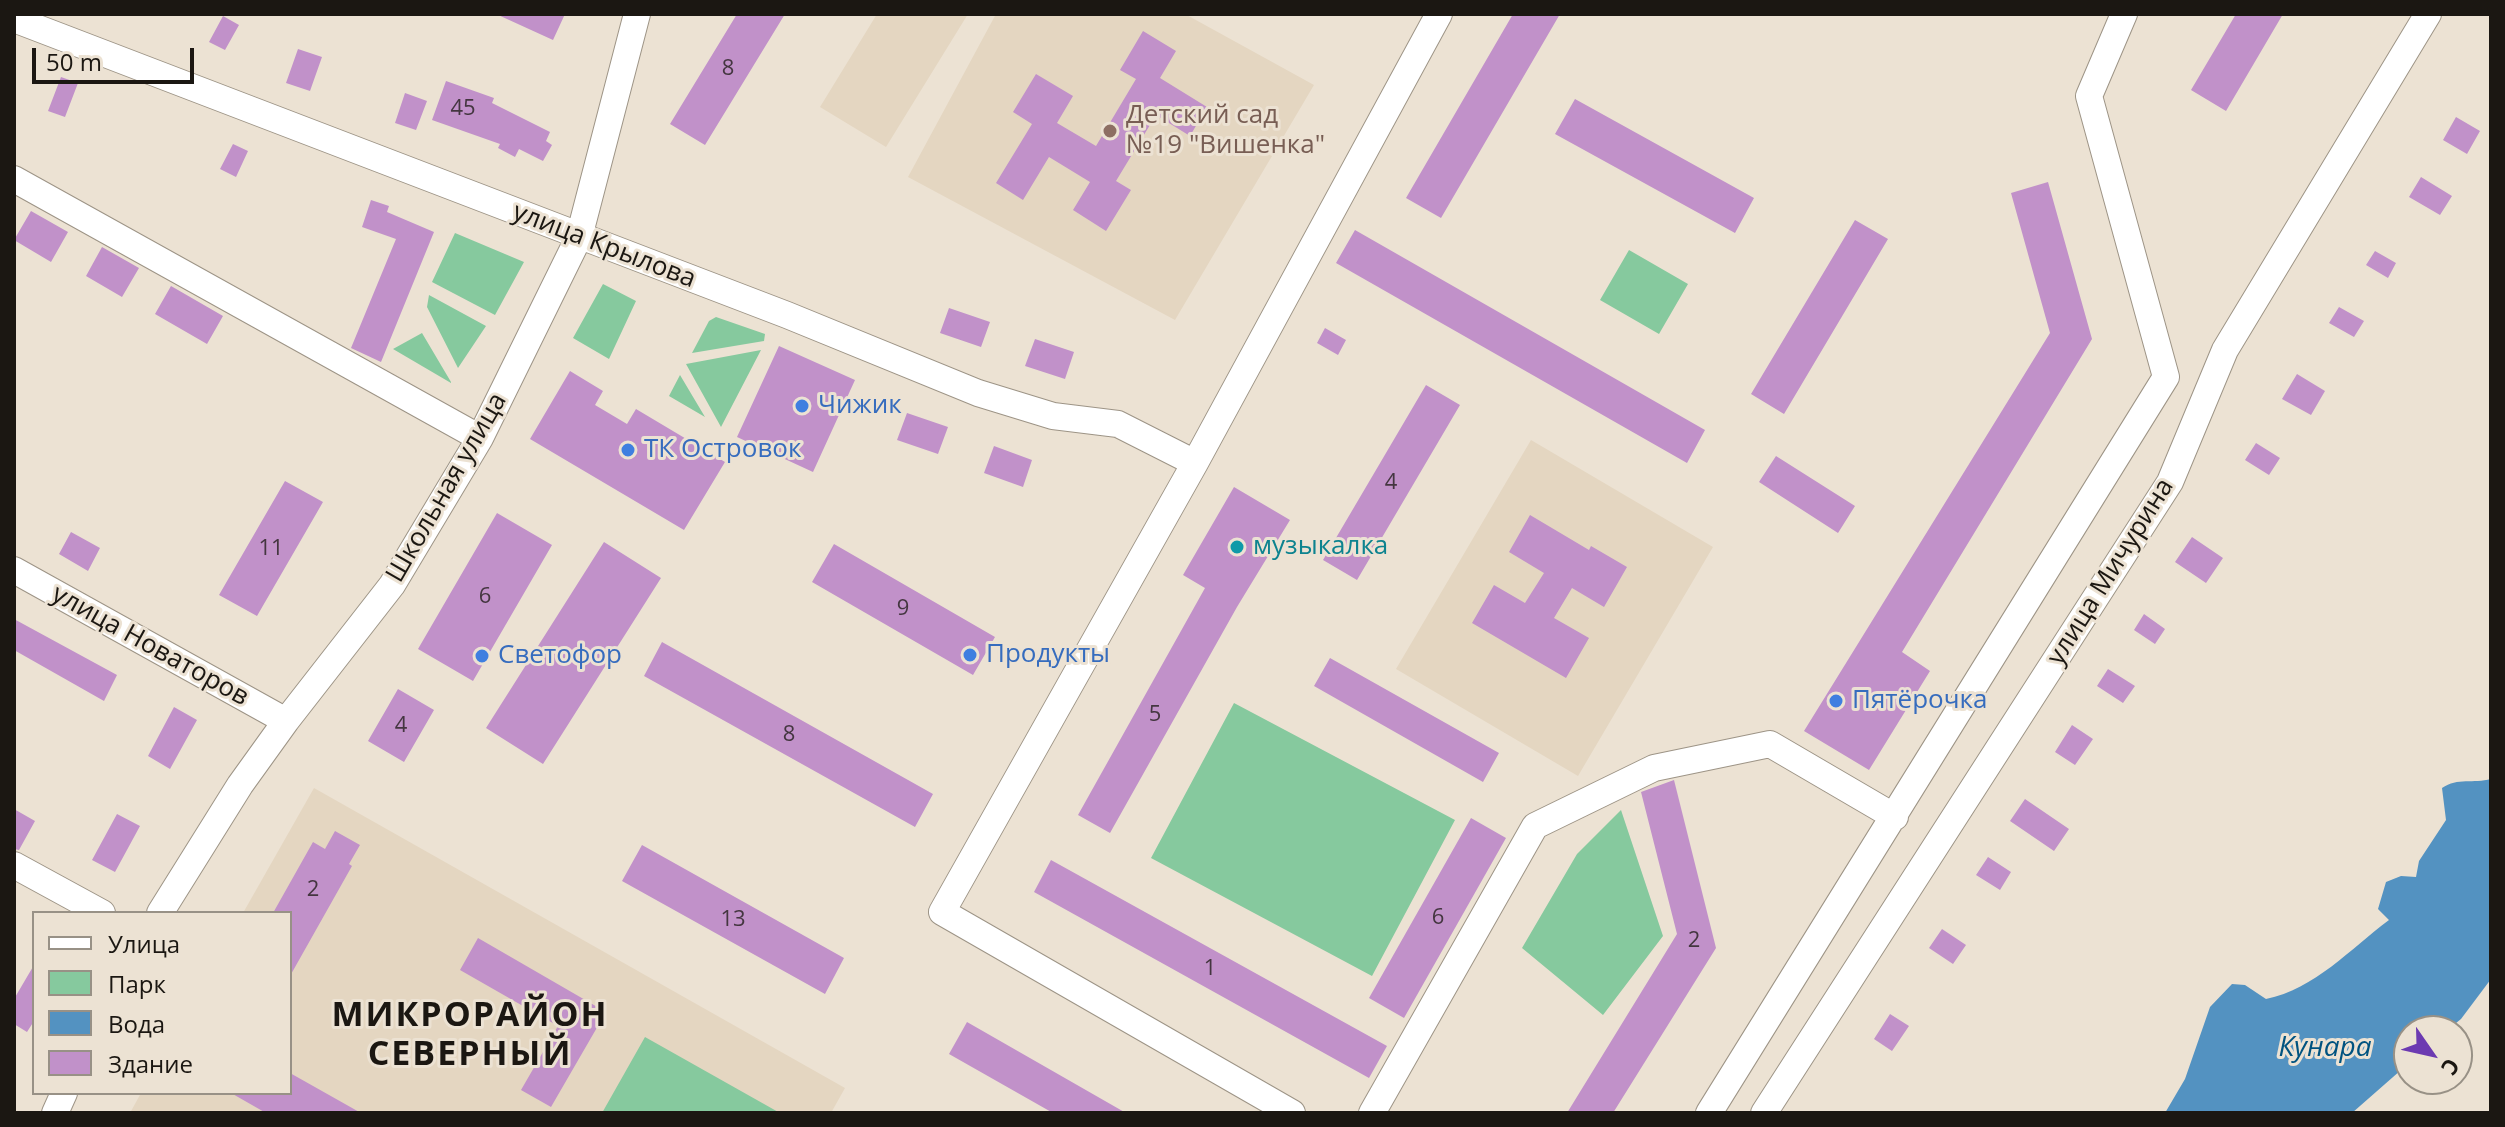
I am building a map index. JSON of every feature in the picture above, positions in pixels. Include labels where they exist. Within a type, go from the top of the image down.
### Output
[{"type":"street","name":"Школьная улица","points":[[161,911],[240,785],[392,585],[480,438],[579,237],[637,14]]},
{"type":"street","points":[[1292,1113],[942,912],[1195,463],[1439,14]]},
{"type":"street","points":[[1709,1113],[2166,377],[2089,96],[2124,14]]},
{"type":"street","name":"улица Мичурина","points":[[1764,1113],[2170,482],[2225,350],[2428,14]]},
{"type":"street","name":"улица Крылова","points":[[14,19],[978,393],[1053,416],[1118,424],[1195,463]]},
{"type":"street","points":[[14,179],[480,438]]},
{"type":"street","name":"улица Новаторов","points":[[14,570],[286,721]]},
{"type":"street","points":[[1372,1113],[1535,826],[1654,768],[1770,744],[1895,817]]},
{"type":"street","points":[[14,865],[98,911]]},
{"type":"shaded area","points":[[877,14],[968,14],[886,147],[820,107]]},
{"type":"shaded area","name":"Детский сад №19 \"Вишенка\"","points":[[996,14],[1185,14],[1314,85],[1175,320],[908,177]]},
{"type":"shaded area","points":[[1531,440],[1713,547],[1578,776],[1396,669]]},
{"type":"shaded area","points":[[314,788],[845,1088],[831,1113],[130,1113],[140,1095],[292,1095],[292,911],[244,911]]},
{"type":"green space","points":[[455,233],[524,262],[495,315],[432,282]]},
{"type":"green space","points":[[1629,250],[1688,284],[1659,334],[1600,300]]},
{"type":"green space","points":[[603,284],[636,301],[609,359],[573,338]]},
{"type":"green space","points":[[429,295],[486,326],[458,368],[427,307]]},
{"type":"green space","points":[[716,317],[765,334],[764,341],[692,353],[709,321]]},
{"type":"green space","points":[[422,333],[451,382],[451,383],[393,349]]},
{"type":"green space","points":[[761,350],[721,427],[686,364]]},
{"type":"green space","points":[[680,375],[705,417],[669,396]]},
{"type":"green space","points":[[1234,703],[1455,820],[1372,976],[1151,858]]},
{"type":"green space","points":[[1621,810],[1663,936],[1603,1015],[1522,948],[1577,854]]},
{"type":"green space","points":[[645,1037],[780,1113],[602,1113]]},
{"type":"water","name":"Кунара","points":[[2491,779],[2491,979],[2464,1015],[2393,1015],[2393,1077],[2352,1113],[2165,1113],[2185,1079],[2210,1007],[2232,984],[2245,985],[2266,999],[2300,987],[2346,955],[2389,920],[2378,909],[2386,882],[2401,876],[2416,877],[2419,861],[2446,820],[2442,788],[2454,783]]},
{"type":"building","points":[[496,14],[565,14],[553,40]]},
{"type":"building","points":[[737,14],[785,14],[705,145],[670,124]]},
{"type":"building","points":[[1513,14],[1560,14],[1441,218],[1406,198]]},
{"type":"building","points":[[2236,14],[2283,14],[2226,111],[2191,90]]},
{"type":"building","points":[[223,16],[239,25],[225,50],[209,42]]},
{"type":"building","points":[[1143,31],[1176,51],[1160,78],[1207,107],[1190,136],[1156,115],[1116,181],[1131,190],[1106,231],[1073,210],[1090,182],[1049,157],[1023,200],[996,183],[1032,124],[1013,112],[1036,74],[1073,96],[1057,123],[1096,146],[1136,79],[1120,70]]},
{"type":"building","points":[[298,49],[322,57],[310,91],[286,83]]},
{"type":"building","points":[[61,77],[78,83],[65,117],[48,111]]},
{"type":"building","points":[[446,81],[494,98],[492,103],[550,132],[546,141],[552,145],[543,161],[519,149],[515,157],[498,148],[500,144],[432,120]]},
{"type":"building","points":[[405,93],[427,101],[416,130],[395,123]]},
{"type":"building","points":[[1575,99],[1754,198],[1735,233],[1555,134]]},
{"type":"building","points":[[2456,117],[2480,131],[2467,154],[2443,140]]},
{"type":"building","points":[[233,144],[248,151],[236,177],[220,169]]},
{"type":"building","points":[[2421,177],[2452,196],[2440,215],[2409,197]]},
{"type":"building","points":[[2048,182],[2092,339],[1902,652],[1930,671],[1869,770],[1804,731],[2050,333],[2011,193]]},
{"type":"building","points":[[371,200],[389,206],[387,212],[434,232],[381,362],[351,348],[396,239],[362,227]]},
{"type":"building","points":[[31,211],[68,232],[51,262],[14,240]]},
{"type":"building","points":[[1855,220],[1888,239],[1784,414],[1751,394]]},
{"type":"building","points":[[1355,230],[1705,430],[1687,463],[1336,263]]},
{"type":"building","points":[[102,247],[139,268],[122,297],[86,276]]},
{"type":"building","points":[[2375,251],[2396,263],[2388,278],[2366,265]]},
{"type":"building","points":[[171,286],[223,316],[207,344],[155,314]]},
{"type":"building","points":[[2339,307],[2364,321],[2354,337],[2329,323]]},
{"type":"building","points":[[949,308],[990,322],[981,347],[940,333]]},
{"type":"building","points":[[1325,328],[1346,340],[1338,355],[1317,343]]},
{"type":"building","points":[[1035,339],[1074,352],[1065,379],[1025,366]]},
{"type":"building","points":[[779,346],[855,380],[813,472],[737,437]]},
{"type":"building","name":"ТК Островок","points":[[570,371],[603,391],[595,405],[627,424],[636,409],[725,462],[684,530],[530,439]]},
{"type":"building","points":[[2297,374],[2325,391],[2311,415],[2282,399]]},
{"type":"building","points":[[1426,385],[1460,405],[1357,580],[1323,560]]},
{"type":"building","points":[[907,413],[948,427],[938,454],[897,440]]},
{"type":"building","points":[[2256,443],[2280,458],[2269,475],[2245,460]]},
{"type":"building","points":[[994,446],[1032,460],[1023,487],[984,473]]},
{"type":"building","points":[[1776,456],[1855,506],[1838,533],[1759,482]]},
{"type":"building","points":[[285,481],[323,502],[257,616],[219,595]]},
{"type":"building","points":[[1234,487],[1290,520],[1237,607],[1110,833],[1078,815],[1205,588],[1183,575]]},
{"type":"building","points":[[497,513],[552,545],[473,681],[418,649]]},
{"type":"building","points":[[1530,515],[1589,550],[1591,546],[1627,567],[1604,607],[1572,588],[1554,618],[1589,638],[1566,678],[1472,623],[1494,585],[1525,603],[1544,573],[1509,552]]},
{"type":"building","points":[[71,532],[100,548],[88,571],[59,554]]},
{"type":"building","points":[[2192,537],[2223,558],[2206,583],[2175,562]]},
{"type":"building","points":[[604,542],[661,578],[543,764],[486,728]]},
{"type":"building","points":[[834,544],[995,637],[973,675],[812,582]]},
{"type":"building","points":[[2144,614],[2165,629],[2155,644],[2134,630]]},
{"type":"building","points":[[14,619],[117,675],[104,701],[14,650]]},
{"type":"building","points":[[662,642],[933,794],[915,827],[644,676]]},
{"type":"building","points":[[1330,658],[1499,753],[1483,782],[1314,686]]},
{"type":"building","points":[[2108,669],[2135,686],[2123,703],[2097,686]]},
{"type":"building","points":[[398,689],[434,710],[404,762],[368,741]]},
{"type":"building","points":[[174,707],[197,720],[170,769],[148,756]]},
{"type":"building","points":[[2072,725],[2093,739],[2075,765],[2055,752]]},
{"type":"building","points":[[1674,780],[1716,948],[1613,1113],[1567,1113],[1677,934],[1641,792]]},
{"type":"building","points":[[2025,799],[2069,829],[2054,851],[2010,821]]},
{"type":"building","points":[[14,809],[35,821],[19,850],[14,849]]},
{"type":"building","points":[[117,814],[140,826],[115,872],[92,860]]},
{"type":"building","points":[[1471,818],[1506,838],[1404,1018],[1369,998]]},
{"type":"building","points":[[335,831],[360,845],[349,864],[352,866],[292,972],[292,911],[274,911],[313,842],[325,849]]},
{"type":"building","points":[[642,845],[844,958],[825,994],[622,881]]},
{"type":"building","points":[[1988,857],[2011,872],[2000,890],[1976,875]]},
{"type":"building","points":[[1051,860],[1387,1046],[1369,1078],[1034,892]]},
{"type":"building","points":[[1942,929],[1966,945],[1953,964],[1929,948]]},
{"type":"building","points":[[478,938],[606,1012],[551,1107],[521,1090],[558,1026],[460,970]]},
{"type":"building","points":[[32,968],[32,1024],[27,1032],[14,1024],[14,999]]},
{"type":"building","points":[[1890,1014],[1909,1026],[1892,1051],[1874,1039]]},
{"type":"building","points":[[967,1022],[1126,1113],[1053,1113],[949,1054]]},
{"type":"building","points":[[292,1074],[361,1113],[266,1113],[234,1095],[292,1095]]},
{"type":"place","name":"Детский сад №19 \"Вишенка\"","points":[[1110,131]]},
{"type":"place","name":"Чижик","points":[[802,406]]},
{"type":"place","name":"ТК Островок","points":[[628,450]]},
{"type":"place","name":"музыкалка","points":[[1237,547]]},
{"type":"place","name":"Продукты","points":[[970,655]]},
{"type":"place","name":"Светофор","points":[[482,656]]},
{"type":"place","name":"Пятёрочка","points":[[1836,701]]},
{"type":"district","name":"МИКРОРАЙОН СЕВЕРНЫЙ","points":[[470,1036]]}]
